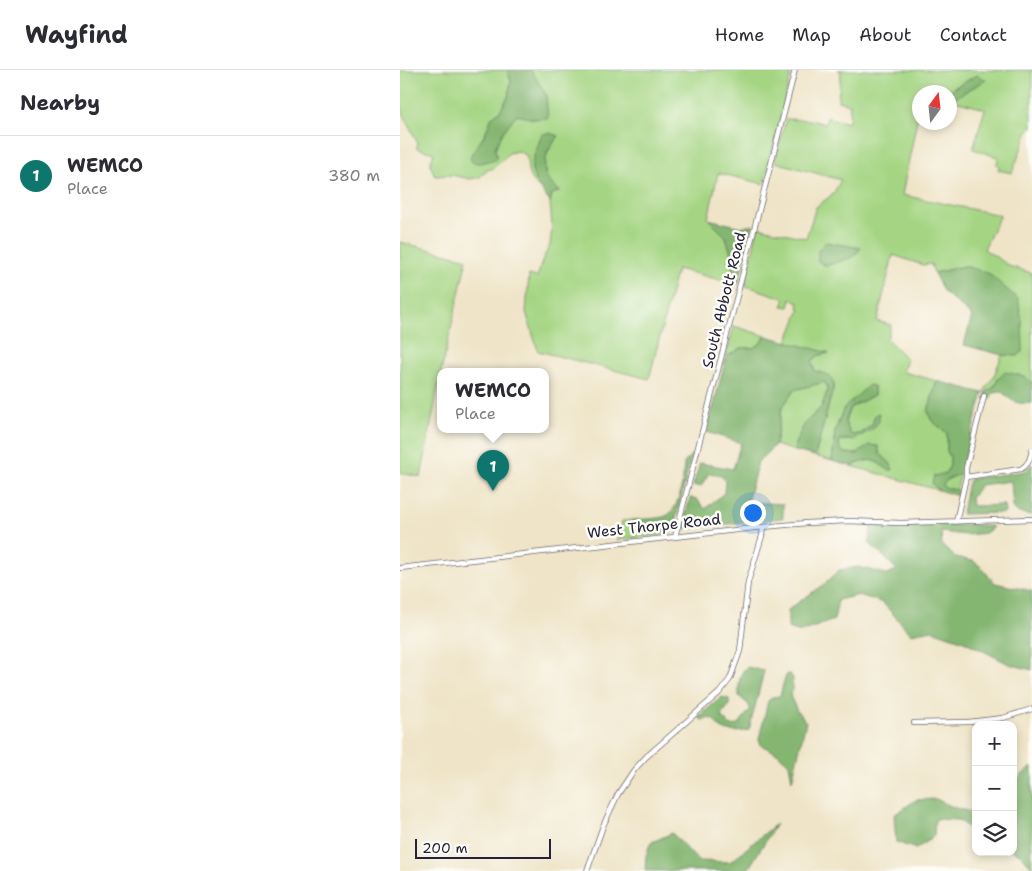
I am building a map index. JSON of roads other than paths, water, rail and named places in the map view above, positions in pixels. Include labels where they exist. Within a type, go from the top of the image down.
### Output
[{"type":"street","name":"South Abbott Road","points":[[675,536],[795,70]]},
{"type":"street","points":[[956,522],[966,477],[966,468],[984,396]]},
{"type":"street","points":[[966,477],[1022,469],[1030,461],[1032,450]]},
{"type":"street","name":"West Thorpe Road","points":[[400,568],[675,536],[807,523],[847,521],[901,523],[1032,519]]},
{"type":"street","points":[[587,871],[603,826],[618,794],[634,770],[646,757],[719,693],[730,679],[740,651],[748,582],[763,527]]},
{"type":"street","points":[[914,723],[969,722],[1003,718],[1032,709]]},
{"type":"place","name":"WEMCO","points":[[493,491]]}]
